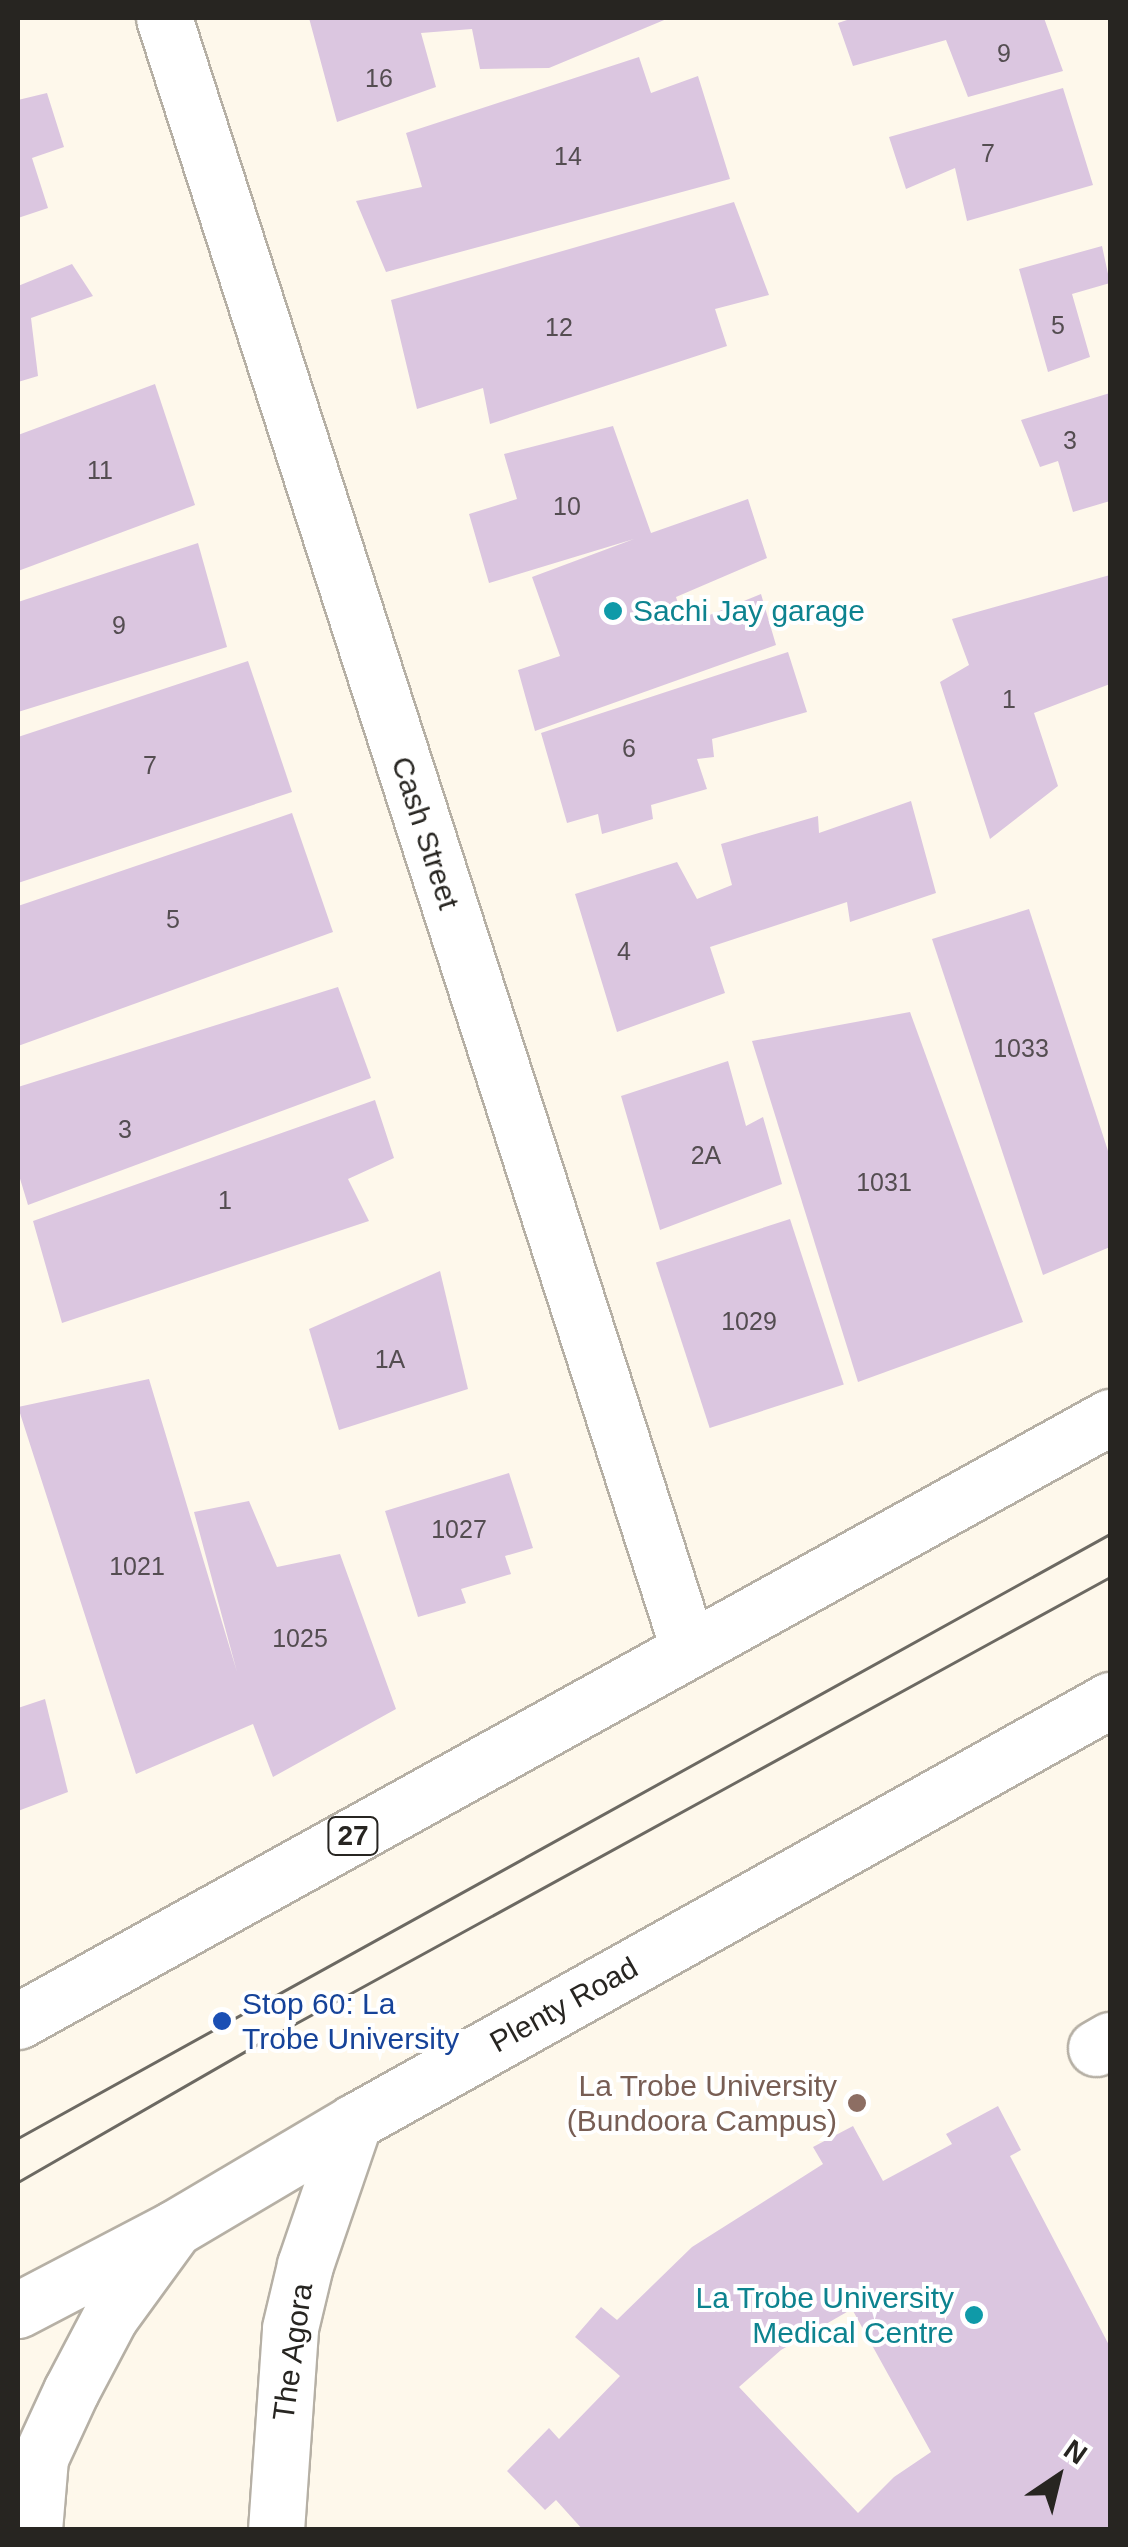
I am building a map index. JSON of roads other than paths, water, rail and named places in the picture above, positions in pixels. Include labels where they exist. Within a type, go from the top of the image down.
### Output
[{"type":"main road","name":"Cash Street","points":[[164,18],[688,1648]]},
{"type":"main road","name":"27","points":[[18,2021],[1110,1416]]},
{"type":"main road","name":"Plenty Road","points":[[18,2310],[174,2228],[354,2122],[1110,1700]]},
{"type":"main road","name":"The Agora","points":[[276,2530],[290,2328],[306,2265],[354,2122]]},
{"type":"main road","points":[[34,2530],[40,2458],[71,2391],[110,2317],[174,2228]]},
{"type":"tram line","points":[[18,2138],[1110,1534]]},
{"type":"tram line","points":[[18,2182],[249,2049],[1110,1577]]},
{"type":"place","name":"Sachi Jay garage","points":[[613,611]]},
{"type":"place","name":"Stop 60: La Trobe University","points":[[222,2021]]},
{"type":"place","name":"La Trobe University (Bundoora Campus)","points":[[857,2103]]},
{"type":"place","name":"La Trobe University Medical Centre","points":[[974,2315]]}]
